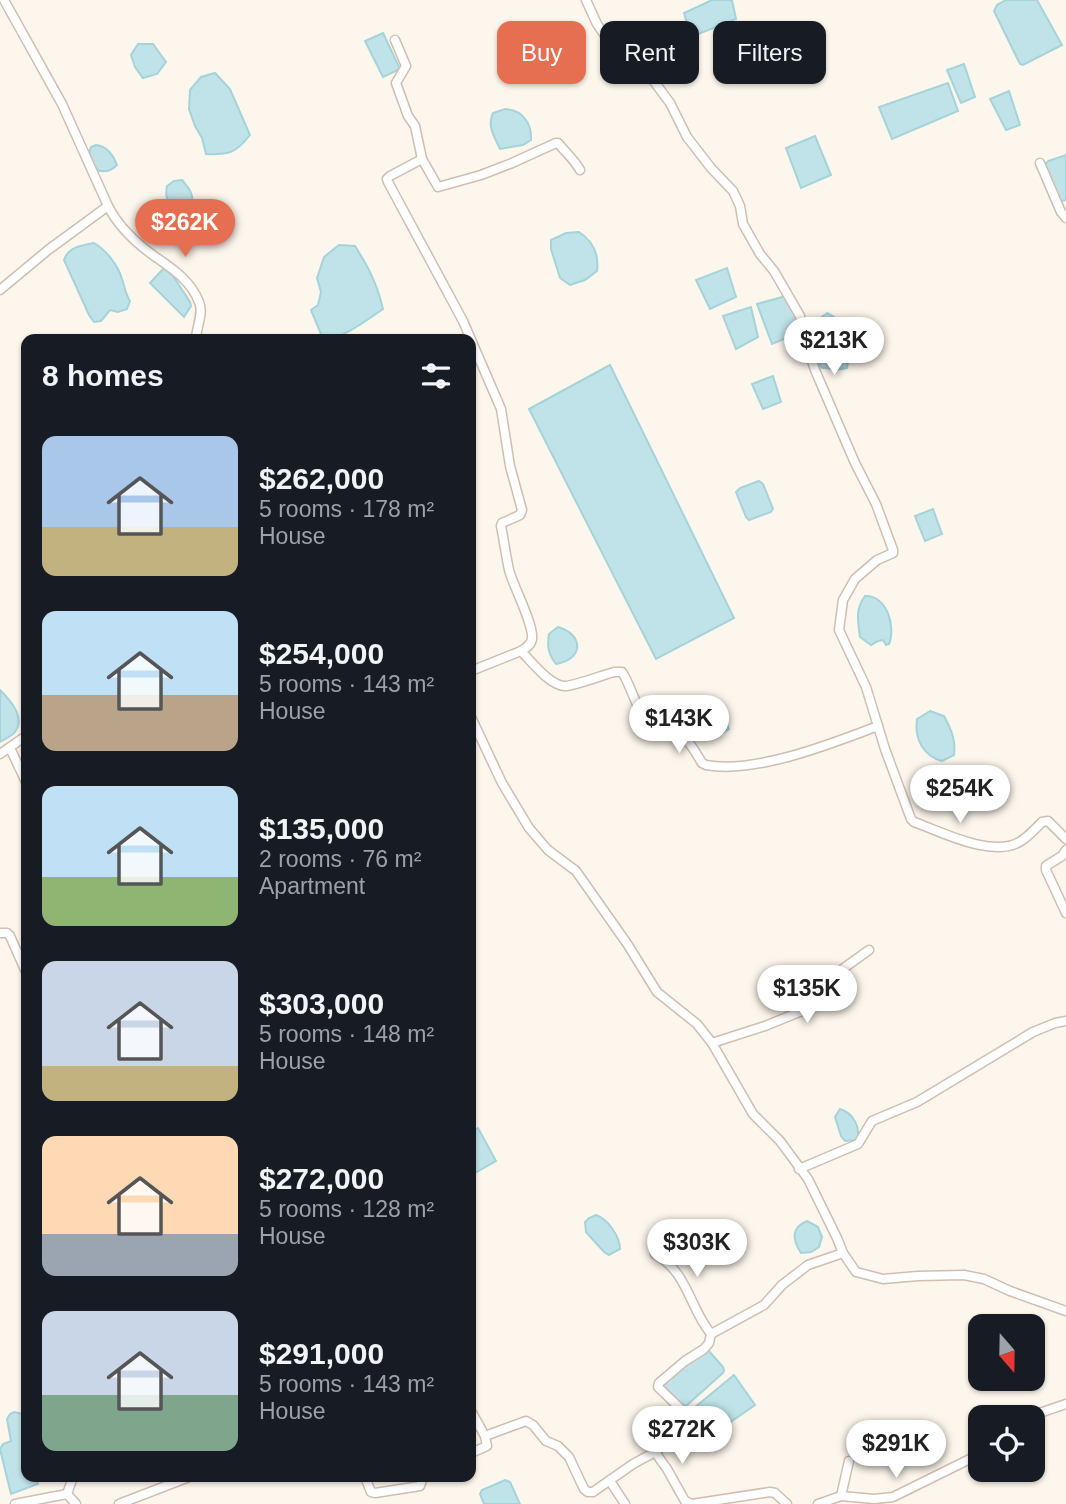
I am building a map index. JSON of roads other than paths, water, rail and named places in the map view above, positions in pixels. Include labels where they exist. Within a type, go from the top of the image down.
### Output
[{"type":"street","points":[[4,0],[62,104],[113,216],[126,232],[178,271],[200,303],[201,315],[196,334]]},
{"type":"street","points":[[586,0],[597,24],[617,52],[634,53],[670,103],[687,137],[733,191],[740,206],[743,224],[800,316],[808,349],[826,397],[876,504],[893,554],[877,560],[855,579],[843,600],[839,630],[866,687],[909,816],[914,822],[951,837],[995,848],[1020,842],[1046,821],[1066,839]]},
{"type":"street","points":[[395,40],[405,66],[396,83],[408,116],[415,126],[422,159],[438,187],[481,175],[556,143],[575,160],[580,170]]},
{"type":"street","points":[[422,159],[387,179],[469,334]]},
{"type":"street","points":[[1040,163],[1066,218]]},
{"type":"street","points":[[0,290],[48,250],[108,206]]},
{"type":"street","points":[[476,350],[502,409],[510,466],[522,510],[520,515],[501,526],[510,573],[532,640],[528,647],[521,651],[476,669]]},
{"type":"street","points":[[521,651],[550,680],[565,686],[622,672],[646,720],[661,732],[681,736],[706,765],[743,765],[774,760],[878,726]]},
{"type":"street","points":[[476,728],[502,783],[529,828],[548,850],[576,871],[657,992],[697,1024],[712,1042],[753,1114],[780,1141],[808,1179],[843,1253],[856,1272],[883,1279],[964,1275],[984,1279],[1066,1311]]},
{"type":"street","points":[[0,754],[21,740]]},
{"type":"street","points":[[10,748],[21,771]]},
{"type":"street","points":[[1066,850],[1062,856],[1046,866],[1046,870],[1066,913]]},
{"type":"street","points":[[0,933],[10,936],[21,959]]},
{"type":"street","points":[[712,1042],[765,1026],[802,1011],[814,1002],[837,973],[869,950]]},
{"type":"street","points":[[799,1169],[858,1144],[872,1121],[917,1102],[1033,1032],[1066,1021]]},
{"type":"street","points":[[485,1436],[526,1421],[533,1425],[546,1441],[558,1446],[569,1457],[584,1489],[593,1492],[655,1452],[691,1422],[658,1384],[704,1349],[711,1334],[764,1305],[782,1285],[808,1265],[843,1253]]},
{"type":"street","points":[[655,1254],[676,1269],[703,1325],[711,1334]]},
{"type":"street","points":[[1045,1411],[1066,1404]]},
{"type":"street","points":[[476,1420],[487,1446],[476,1451]]},
{"type":"street","points":[[655,1452],[684,1501],[692,1504],[770,1492],[787,1504]]},
{"type":"street","points":[[818,1504],[841,1496],[874,1499],[894,1497],[968,1460]]},
{"type":"street","points":[[841,1496],[849,1461]]},
{"type":"street","points":[[610,1480],[625,1504]]},
{"type":"street","points":[[67,1494],[71,1482]]},
{"type":"street","points":[[119,1504],[176,1482]]},
{"type":"street","points":[[367,1482],[370,1492],[375,1493],[420,1486],[421,1482]]},
{"type":"street","points":[[15,1504],[67,1494]]},
{"type":"street","points":[[67,1494],[76,1504]]},
{"type":"water","points":[[712,0],[732,0],[736,19],[713,21],[713,28],[699,34],[699,21],[686,21],[684,13]]},
{"type":"water","points":[[1006,0],[1037,0],[1062,45],[1023,65],[1020,64],[994,11],[997,5]]},
{"type":"water","points":[[383,33],[400,69],[383,77],[365,41]]},
{"type":"water","points":[[138,44],[153,44],[166,62],[157,74],[143,78],[135,67],[131,55]]},
{"type":"water","points":[[964,64],[975,97],[961,103],[947,70]]},
{"type":"water","points":[[215,73],[230,89],[250,135],[231,152],[206,154],[189,109],[190,90],[201,77]]},
{"type":"water","points":[[948,83],[958,111],[892,139],[879,107]]},
{"type":"water","points":[[1009,91],[1020,125],[1006,130],[990,99]]},
{"type":"water","points":[[505,109],[517,112],[525,119],[531,140],[523,145],[500,149],[491,122],[493,113]]},
{"type":"water","points":[[815,136],[831,175],[801,188],[786,148]]},
{"type":"water","points":[[96,145],[110,152],[117,165],[108,171],[97,170],[90,153],[91,147]]},
{"type":"water","points":[[1066,155],[1066,200],[1062,201],[1045,165],[1048,161]]},
{"type":"water","points":[[182,180],[189,188],[192,201],[183,209],[173,209],[167,198],[167,186]]},
{"type":"water","points":[[579,232],[594,249],[597,271],[585,280],[570,285],[560,278],[551,240],[566,233]]},
{"type":"water","points":[[94,243],[115,263],[130,301],[127,309],[118,312],[110,310],[101,321],[94,322],[64,260],[72,249]]},
{"type":"water","points":[[339,245],[355,246],[372,276],[383,309],[343,334],[321,334],[311,310],[318,305],[321,292],[317,278],[324,257]]},
{"type":"water","points":[[164,268],[173,276],[190,302],[191,306],[184,317],[150,283]]},
{"type":"water","points":[[727,268],[736,297],[710,309],[696,280]]},
{"type":"water","points":[[786,296],[803,331],[772,344],[757,304]]},
{"type":"water","points":[[751,307],[758,337],[736,349],[723,316]]},
{"type":"water","points":[[827,313],[841,323],[848,336],[847,368],[822,368],[814,353],[812,330],[817,321]]},
{"type":"water","points":[[610,365],[734,618],[656,659],[529,409]]},
{"type":"water","points":[[773,376],[781,402],[763,409],[752,384]]},
{"type":"water","points":[[759,481],[763,484],[773,509],[749,520],[736,492]]},
{"type":"water","points":[[933,509],[942,534],[925,541],[915,516]]},
{"type":"water","points":[[865,596],[879,601],[888,613],[891,629],[889,644],[886,645],[883,640],[871,645],[860,637],[858,610]]},
{"type":"water","points":[[558,627],[572,635],[577,646],[572,657],[556,664],[548,642],[549,634]]},
{"type":"water","points":[[0,690],[15,709],[19,721],[15,732],[0,742]]},
{"type":"water","points":[[713,699],[716,700],[729,729],[715,737],[700,707]]},
{"type":"water","points":[[930,711],[944,716],[954,739],[954,755],[942,761],[925,751],[917,733],[917,719]]},
{"type":"water","points":[[840,1109],[855,1121],[857,1140],[845,1141],[841,1136],[835,1117]]},
{"type":"water","points":[[478,1128],[496,1161],[476,1172]]},
{"type":"water","points":[[596,1215],[609,1224],[618,1239],[620,1249],[609,1255],[586,1232],[585,1222]]},
{"type":"water","points":[[807,1221],[818,1227],[822,1237],[819,1247],[811,1252],[801,1253],[795,1234],[798,1227]]},
{"type":"water","points":[[708,1350],[723,1367],[723,1373],[683,1406],[662,1384],[686,1362]]},
{"type":"water","points":[[734,1375],[755,1405],[712,1433],[695,1415],[694,1408]]},
{"type":"water","points":[[10,1414],[21,1414],[21,1482],[38,1484],[11,1494],[0,1449],[3,1444],[11,1441],[7,1419]]},
{"type":"water","points":[[505,1480],[510,1482],[520,1504],[484,1504],[480,1494],[482,1490]]}]
